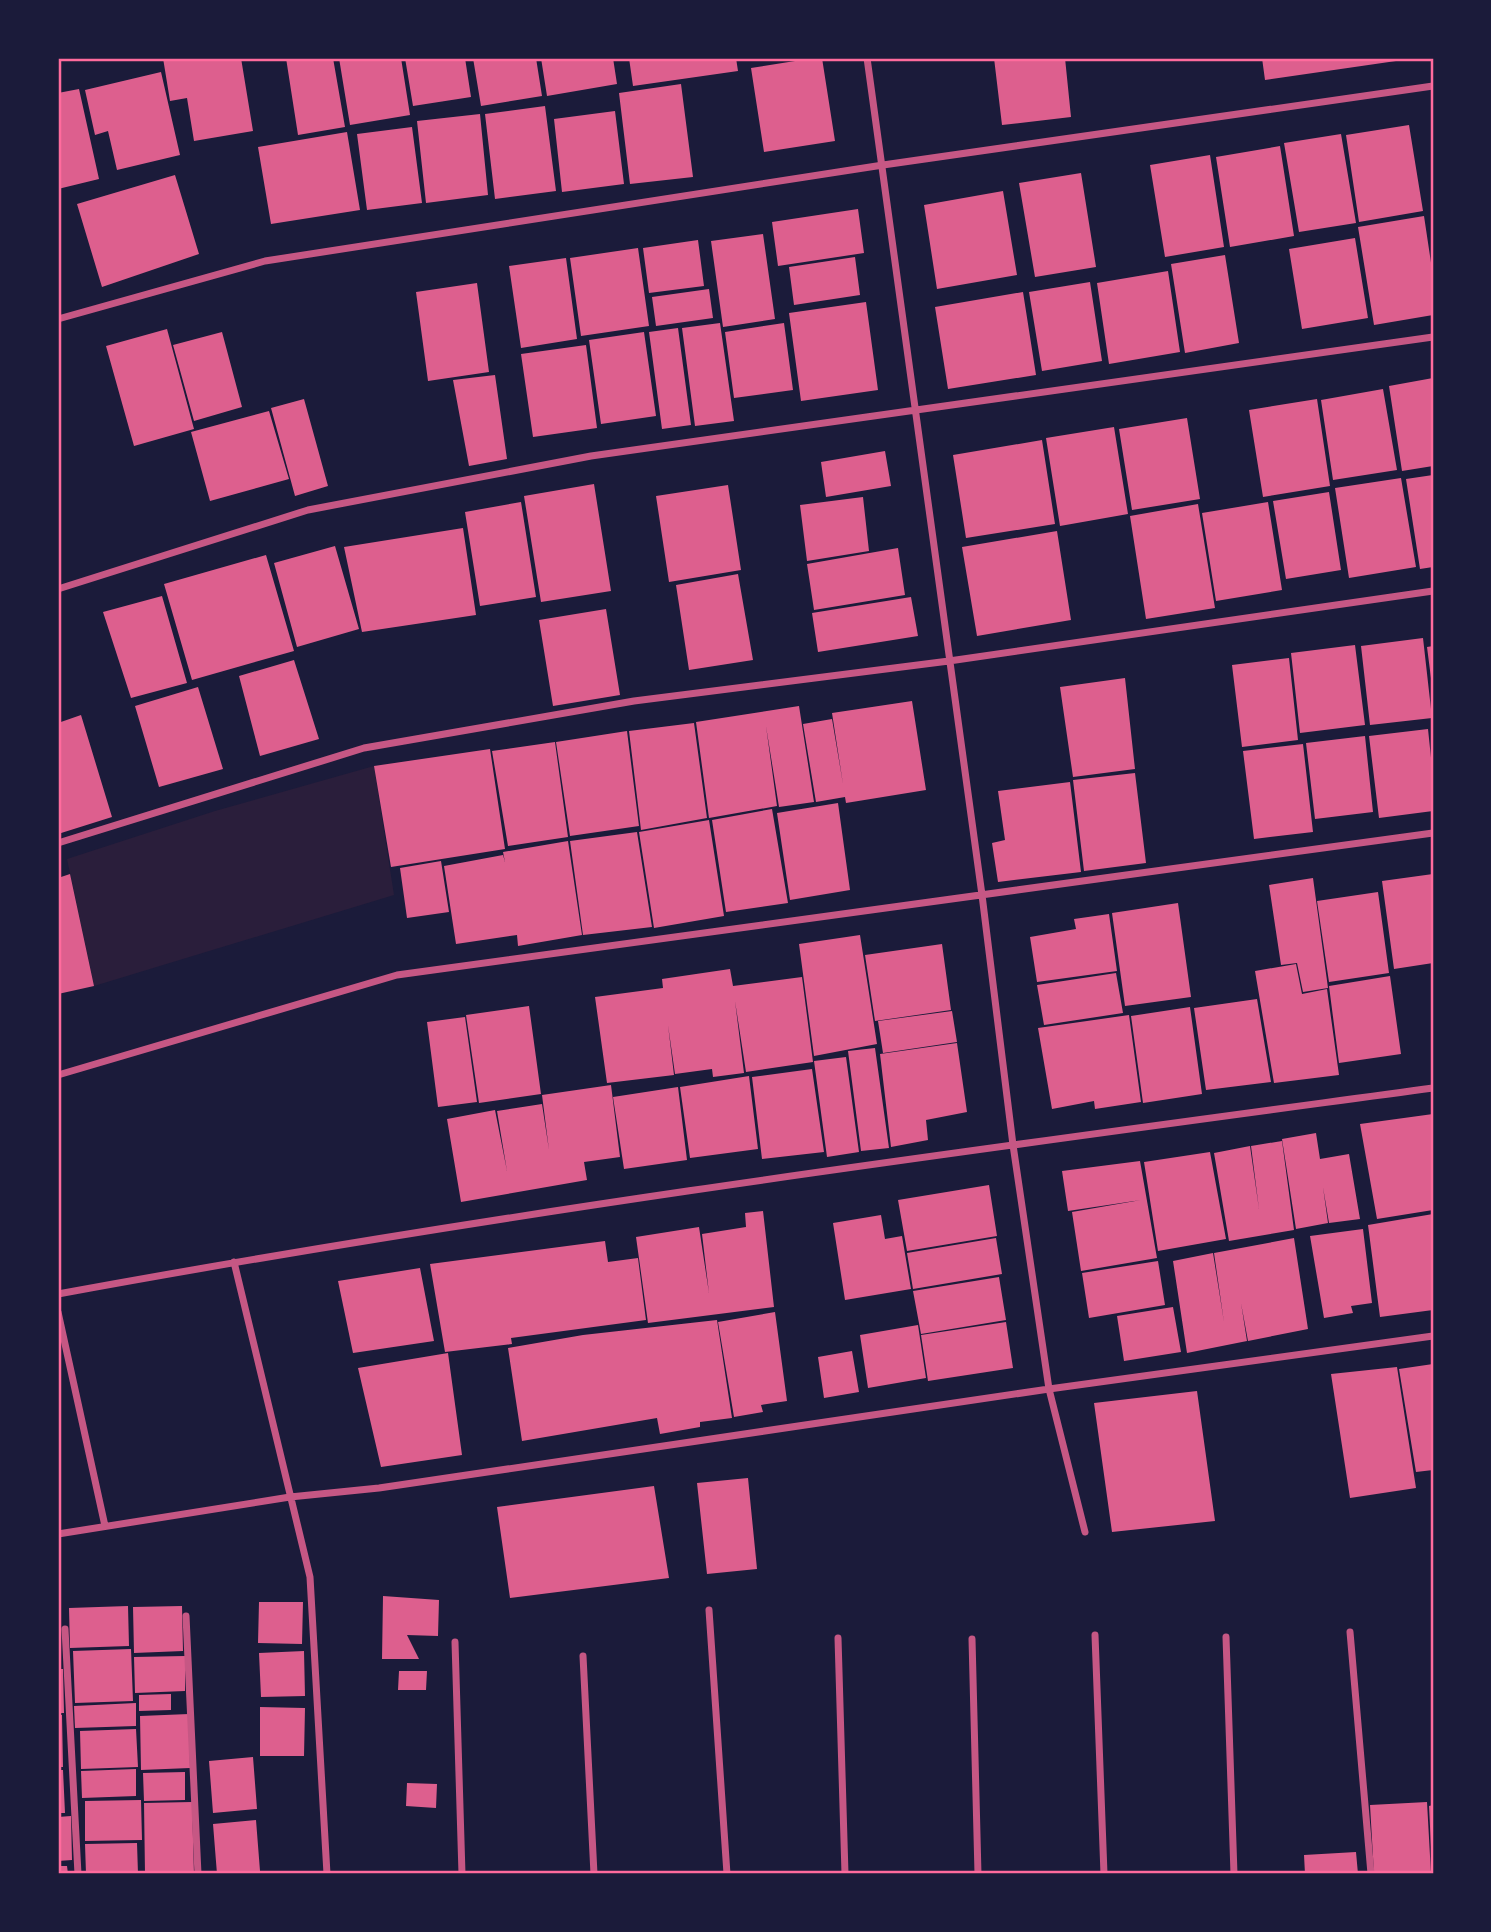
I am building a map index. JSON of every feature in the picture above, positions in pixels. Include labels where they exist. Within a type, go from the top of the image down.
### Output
[{"type":"street","points":[[867,58],[982,895],[1013,1145],[1049,1389],[1085,1532]]},
{"type":"street","points":[[58,319],[265,261],[883,165],[1433,86]]},
{"type":"street","points":[[58,589],[308,510],[592,456],[1433,337]]},
{"type":"street","points":[[58,843],[363,748],[634,701],[949,661],[1433,591]]},
{"type":"street","points":[[58,1075],[397,975],[1433,833]]},
{"type":"street","points":[[58,1294],[456,1226],[1013,1145],[1433,1088]]},
{"type":"street","points":[[234,1262],[310,1577],[327,1874]]},
{"type":"street","points":[[58,1312],[105,1526]]},
{"type":"street","points":[[58,1534],[290,1497],[379,1488],[1049,1389],[1433,1336]]},
{"type":"street","points":[[709,1611],[727,1874]]},
{"type":"street","points":[[186,1616],[198,1874]]},
{"type":"street","points":[[65,1629],[78,1874]]},
{"type":"street","points":[[1350,1632],[1371,1874]]},
{"type":"street","points":[[1096,1635],[1104,1874]]},
{"type":"street","points":[[1226,1637],[1234,1874]]},
{"type":"street","points":[[838,1638],[845,1874]]},
{"type":"street","points":[[972,1639],[978,1874]]},
{"type":"street","points":[[455,1642],[462,1874]]},
{"type":"street","points":[[583,1656],[594,1874]]},
{"type":"shaded area","points":[[374,766],[394,895],[94,986],[67,859],[215,811]]},
{"type":"building","points":[[163,58],[241,58],[253,131],[194,141],[187,98],[170,101]]},
{"type":"building","points":[[286,58],[333,58],[345,127],[298,135]]},
{"type":"building","points":[[339,58],[401,58],[410,115],[350,125]]},
{"type":"building","points":[[405,58],[465,58],[471,97],[413,106]]},
{"type":"building","points":[[473,58],[536,58],[542,96],[481,106]]},
{"type":"building","points":[[541,58],[613,58],[617,84],[547,96]]},
{"type":"building","points":[[629,58],[736,58],[738,71],[633,86]]},
{"type":"building","points":[[822,58],[835,141],[764,152],[751,68]]},
{"type":"building","points":[[994,58],[1065,58],[1071,117],[1002,125]]},
{"type":"building","points":[[1262,58],[1396,58],[1396,61],[1265,80]]},
{"type":"building","points":[[161,72],[180,155],[117,170],[108,131],[95,135],[85,90]]},
{"type":"building","points":[[681,84],[693,177],[630,184],[619,93]]},
{"type":"building","points":[[79,89],[99,179],[58,189],[58,93]]},
{"type":"building","points":[[545,106],[556,191],[495,199],[485,114]]},
{"type":"building","points":[[615,111],[624,184],[562,192],[554,119]]},
{"type":"building","points":[[480,114],[488,195],[426,203],[417,121]]},
{"type":"building","points":[[1409,125],[1423,211],[1359,222],[1346,135]]},
{"type":"building","points":[[412,127],[422,203],[367,210],[357,134]]},
{"type":"building","points":[[347,132],[360,210],[271,224],[258,147]]},
{"type":"building","points":[[1341,134],[1356,223],[1299,232],[1284,143]]},
{"type":"building","points":[[1280,146],[1294,236],[1230,247],[1216,157]]},
{"type":"building","points":[[1210,155],[1224,247],[1165,257],[1150,165]]},
{"type":"building","points":[[1081,173],[1096,267],[1035,277],[1019,183]]},
{"type":"building","points":[[175,175],[199,254],[102,287],[77,204]]},
{"type":"building","points":[[1003,191],[1017,275],[937,289],[924,205]]},
{"type":"building","points":[[858,209],[864,253],[778,266],[772,222]]},
{"type":"building","points":[[1424,216],[1433,276],[1433,315],[1374,325],[1358,227]]},
{"type":"building","points":[[763,234],[775,319],[723,327],[711,241]]},
{"type":"building","points":[[1355,238],[1368,318],[1302,329],[1289,249]]},
{"type":"building","points":[[698,240],[704,286],[649,293],[643,248]]},
{"type":"building","points":[[638,248],[649,326],[581,336],[570,258]]},
{"type":"building","points":[[1225,255],[1239,343],[1185,353],[1171,264]]},
{"type":"building","points":[[855,257],[860,295],[794,305],[789,267]]},
{"type":"building","points":[[566,258],[577,339],[521,348],[509,266]]},
{"type":"building","points":[[1168,271],[1180,352],[1109,364],[1097,283]]},
{"type":"building","points":[[1090,282],[1102,361],[1042,371],[1029,292]]},
{"type":"building","points":[[477,283],[489,372],[428,381],[416,292]]},
{"type":"building","points":[[709,289],[713,318],[656,326],[652,297]]},
{"type":"building","points":[[1023,292],[1036,375],[948,389],[935,307]]},
{"type":"building","points":[[866,302],[878,390],[801,401],[789,313]]},
{"type":"building","points":[[720,323],[734,421],[695,426],[682,328]]},
{"type":"building","points":[[784,323],[793,390],[734,398],[725,332]]},
{"type":"building","points":[[678,328],[691,425],[662,429],[649,332]]},
{"type":"building","points":[[167,329],[194,429],[134,446],[106,346]]},
{"type":"building","points":[[222,332],[242,407],[194,421],[173,345]]},
{"type":"building","points":[[644,332],[656,416],[601,424],[589,340]]},
{"type":"building","points":[[586,345],[597,428],[533,437],[521,354]]},
{"type":"building","points":[[495,375],[507,459],[469,466],[453,380]]},
{"type":"building","points":[[1433,378],[1433,466],[1402,471],[1389,386]]},
{"type":"building","points":[[1383,389],[1397,470],[1333,480],[1321,400]]},
{"type":"building","points":[[304,399],[328,486],[295,496],[271,408]]},
{"type":"building","points":[[1317,399],[1330,486],[1263,497],[1249,410]]},
{"type":"building","points":[[269,411],[289,479],[210,501],[191,432]]},
{"type":"building","points":[[1187,418],[1200,499],[1132,510],[1119,429]]},
{"type":"building","points":[[1114,427],[1128,514],[1060,526],[1046,438]]},
{"type":"building","points":[[1042,440],[1055,524],[966,538],[953,455]]},
{"type":"building","points":[[885,451],[891,486],[826,497],[821,462]]},
{"type":"building","points":[[1433,475],[1433,567],[1420,569],[1406,479]]},
{"type":"building","points":[[1401,478],[1416,567],[1349,578],[1335,488]]},
{"type":"building","points":[[594,484],[611,591],[541,602],[524,496]]},
{"type":"building","points":[[728,485],[741,570],[669,582],[656,496]]},
{"type":"building","points":[[1329,492],[1341,570],[1286,579],[1273,501]]},
{"type":"building","points":[[863,497],[869,551],[807,561],[800,505]]},
{"type":"building","points":[[521,502],[536,597],[480,606],[465,512]]},
{"type":"building","points":[[1268,502],[1282,590],[1216,601],[1202,513]]},
{"type":"building","points":[[1198,504],[1215,608],[1146,619],[1130,516]]},
{"type":"building","points":[[463,528],[476,615],[362,632],[344,547]]},
{"type":"building","points":[[1057,531],[1071,620],[977,636],[962,547]]},
{"type":"building","points":[[335,546],[359,629],[297,647],[274,563]]},
{"type":"building","points":[[898,548],[905,595],[814,610],[807,564]]},
{"type":"building","points":[[266,555],[294,651],[192,680],[164,584]]},
{"type":"building","points":[[738,574],[753,660],[689,670],[676,585]]},
{"type":"building","points":[[162,596],[187,683],[131,698],[103,612]]},
{"type":"building","points":[[911,597],[918,636],[818,652],[812,613]]},
{"type":"building","points":[[606,609],[620,695],[553,706],[539,620]]},
{"type":"building","points":[[1423,638],[1432,718],[1370,725],[1361,646]]},
{"type":"building","points":[[1355,645],[1365,725],[1300,733],[1291,653]]},
{"type":"building","points":[[1433,646],[1433,686],[1432,686],[1427,647]]},
{"type":"building","points":[[1289,658],[1298,740],[1242,747],[1232,665]]},
{"type":"building","points":[[294,660],[319,739],[260,756],[239,676]]},
{"type":"building","points":[[1125,678],[1135,769],[1073,777],[1060,687]]},
{"type":"building","points":[[198,687],[223,769],[159,787],[135,706]]},
{"type":"building","points":[[912,701],[926,790],[846,803],[845,797],[816,802],[803,724],[832,719],[843,784],[832,713]]},
{"type":"building","points":[[799,706],[814,802],[779,807],[766,726],[777,806],[709,818],[696,722]]},
{"type":"building","points":[[81,715],[112,817],[58,834],[58,723]]},
{"type":"building","points":[[694,723],[707,818],[641,830],[629,731]]},
{"type":"building","points":[[1428,729],[1433,811],[1379,818],[1369,736]]},
{"type":"building","points":[[627,731],[639,826],[570,836],[556,742]]},
{"type":"building","points":[[1365,736],[1373,812],[1315,819],[1306,743]]},
{"type":"building","points":[[555,742],[568,837],[508,846],[492,751]]},
{"type":"building","points":[[1303,744],[1313,832],[1254,839],[1243,751]]},
{"type":"building","points":[[490,749],[505,849],[391,867],[374,766]]},
{"type":"building","points":[[1135,773],[1146,863],[1084,871],[1073,780]]},
{"type":"building","points":[[1070,782],[1081,872],[998,882],[992,843],[1005,840],[998,791]]},
{"type":"building","points":[[838,803],[850,890],[790,900],[777,813]]},
{"type":"building","points":[[772,809],[788,903],[726,912],[712,820]]},
{"type":"building","points":[[709,820],[724,916],[654,928],[639,832]]},
{"type":"building","points":[[637,832],[652,927],[583,935],[570,841]]},
{"type":"building","points":[[568,841],[582,935],[518,946],[517,935],[456,944],[444,866],[503,855],[505,862],[503,852]]},
{"type":"building","points":[[441,861],[449,912],[407,918],[400,868]]},
{"type":"building","points":[[70,874],[94,986],[58,994],[58,878]]},
{"type":"building","points":[[1433,874],[1433,963],[1394,969],[1382,881]]},
{"type":"building","points":[[1313,878],[1328,988],[1303,992],[1297,963],[1281,965],[1269,885]]},
{"type":"building","points":[[1378,892],[1389,973],[1329,982],[1317,901]]},
{"type":"building","points":[[1178,903],[1191,997],[1125,1006],[1112,913]]},
{"type":"building","points":[[1109,914],[1117,971],[1037,982],[1030,937],[1076,929],[1074,919]]},
{"type":"building","points":[[860,935],[877,1044],[814,1056],[799,944]]},
{"type":"building","points":[[942,944],[951,1010],[875,1021],[865,955]]},
{"type":"building","points":[[1296,964],[1302,994],[1327,989],[1339,1075],[1274,1083],[1255,971]]},
{"type":"building","points":[[730,969],[733,986],[802,977],[813,1062],[746,1072],[735,1001],[744,1073],[713,1077],[712,1069],[675,1074],[668,1025],[674,1075],[607,1083],[595,997],[663,988],[662,979]]},
{"type":"building","points":[[1116,973],[1123,1013],[1044,1025],[1037,985]]},
{"type":"building","points":[[1390,976],[1401,1054],[1339,1063],[1329,986]]},
{"type":"building","points":[[1257,999],[1271,1082],[1206,1090],[1194,1008]]},
{"type":"building","points":[[529,1006],[541,1094],[479,1103],[466,1015]]},
{"type":"building","points":[[1190,1007],[1202,1094],[1143,1103],[1131,1016]]},
{"type":"building","points":[[952,1011],[957,1042],[883,1053],[878,1021]]},
{"type":"building","points":[[1129,1015],[1141,1102],[1095,1109],[1094,1101],[1052,1109],[1038,1028]]},
{"type":"building","points":[[465,1017],[477,1102],[438,1107],[427,1022]]},
{"type":"building","points":[[957,1043],[967,1112],[926,1120],[928,1140],[891,1147],[880,1054]]},
{"type":"building","points":[[875,1048],[889,1148],[861,1151],[848,1051]]},
{"type":"building","points":[[846,1057],[859,1152],[827,1157],[814,1061]]},
{"type":"building","points":[[812,1069],[824,1152],[762,1159],[752,1077]]},
{"type":"building","points":[[749,1076],[758,1149],[690,1158],[680,1087]]},
{"type":"building","points":[[611,1085],[620,1157],[584,1162],[587,1180],[461,1202],[447,1119],[495,1110],[507,1171],[497,1111],[542,1104],[549,1150],[542,1095]]},
{"type":"building","points":[[678,1087],[687,1160],[624,1169],[613,1097]]},
{"type":"building","points":[[1433,1114],[1433,1210],[1377,1219],[1360,1124]]},
{"type":"building","points":[[1316,1133],[1320,1159],[1349,1154],[1360,1219],[1329,1223],[1323,1187],[1328,1223],[1296,1229],[1282,1139]]},
{"type":"building","points":[[1282,1141],[1294,1230],[1229,1241],[1214,1153],[1250,1146],[1259,1209],[1251,1146]]},
{"type":"building","points":[[1210,1152],[1226,1239],[1158,1251],[1144,1162]]},
{"type":"building","points":[[1140,1161],[1157,1258],[1081,1271],[1072,1212],[1141,1200],[1068,1211],[1062,1171]]},
{"type":"building","points":[[989,1185],[997,1236],[907,1251],[898,1200]]},
{"type":"building","points":[[763,1211],[774,1307],[648,1323],[636,1237],[699,1227],[709,1293],[702,1234],[746,1227],[745,1213]]},
{"type":"building","points":[[1433,1214],[1433,1310],[1380,1317],[1368,1225]]},
{"type":"building","points":[[881,1215],[885,1239],[902,1236],[911,1289],[845,1300],[833,1223]]},
{"type":"building","points":[[1363,1229],[1372,1303],[1351,1306],[1353,1313],[1324,1318],[1310,1236]]},
{"type":"building","points":[[996,1238],[1002,1274],[913,1289],[907,1253]]},
{"type":"building","points":[[1294,1238],[1308,1329],[1248,1341],[1241,1303],[1247,1341],[1187,1353],[1173,1261],[1213,1253],[1224,1322],[1214,1253]]},
{"type":"building","points":[[605,1241],[608,1262],[638,1258],[646,1320],[511,1338],[512,1344],[445,1352],[430,1264]]},
{"type":"building","points":[[1158,1261],[1165,1305],[1089,1318],[1082,1273]]},
{"type":"building","points":[[420,1268],[434,1341],[353,1353],[338,1281]]},
{"type":"building","points":[[999,1277],[1006,1320],[921,1334],[913,1291]]},
{"type":"building","points":[[1173,1307],[1181,1352],[1124,1361],[1117,1316]]},
{"type":"building","points":[[775,1312],[787,1401],[761,1405],[763,1412],[734,1417],[718,1322]]},
{"type":"building","points":[[717,1320],[732,1418],[700,1422],[700,1427],[660,1434],[657,1418],[522,1441],[508,1348],[583,1335]]},
{"type":"building","points":[[1006,1322],[1013,1368],[928,1381],[921,1335]]},
{"type":"building","points":[[918,1325],[926,1378],[868,1388],[860,1335]]},
{"type":"building","points":[[852,1351],[859,1392],[824,1398],[818,1357]]},
{"type":"building","points":[[448,1353],[462,1455],[381,1467],[358,1368]]},
{"type":"building","points":[[1433,1364],[1433,1470],[1416,1472],[1399,1369]]},
{"type":"building","points":[[1397,1367],[1416,1488],[1350,1498],[1331,1374]]},
{"type":"building","points":[[1197,1391],[1215,1521],[1112,1532],[1094,1403]]},
{"type":"building","points":[[748,1478],[757,1569],[707,1574],[697,1483]]},
{"type":"building","points":[[654,1486],[669,1578],[510,1598],[497,1507]]},
{"type":"building","points":[[383,1596],[439,1600],[438,1636],[407,1635],[419,1659],[382,1659]]},
{"type":"building","points":[[259,1602],[303,1602],[302,1644],[258,1643]]},
{"type":"building","points":[[128,1606],[129,1646],[70,1648],[69,1608]]},
{"type":"building","points":[[182,1606],[183,1651],[134,1653],[133,1607]]},
{"type":"building","points":[[131,1649],[133,1701],[75,1703],[73,1651]]},
{"type":"building","points":[[304,1651],[305,1696],[261,1697],[259,1653]]},
{"type":"building","points":[[185,1656],[185,1691],[135,1693],[134,1657]]},
{"type":"building","points":[[58,1669],[63,1669],[64,1713],[58,1713]]},
{"type":"building","points":[[399,1671],[427,1671],[426,1690],[398,1690]]},
{"type":"building","points":[[171,1694],[171,1710],[139,1711],[139,1695]]},
{"type":"building","points":[[136,1703],[136,1726],[75,1728],[74,1706]]},
{"type":"building","points":[[260,1707],[305,1708],[304,1756],[260,1756]]},
{"type":"building","points":[[189,1714],[190,1768],[141,1770],[140,1716]]},
{"type":"building","points":[[58,1715],[62,1715],[63,1767],[58,1767]]},
{"type":"building","points":[[136,1729],[138,1767],[81,1769],[80,1731]]},
{"type":"building","points":[[253,1757],[257,1809],[213,1813],[209,1761]]},
{"type":"building","points":[[136,1769],[136,1796],[82,1798],[81,1771]]},
{"type":"building","points":[[58,1770],[63,1770],[65,1813],[58,1813]]},
{"type":"building","points":[[185,1772],[185,1800],[144,1801],[143,1773]]},
{"type":"building","points":[[407,1783],[437,1784],[436,1808],[406,1806]]},
{"type":"building","points":[[141,1800],[142,1840],[85,1841],[85,1801]]},
{"type":"building","points":[[192,1802],[194,1874],[145,1874],[144,1803]]},
{"type":"building","points":[[1427,1802],[1431,1874],[1374,1874],[1370,1805]]},
{"type":"building","points":[[1433,1805],[1433,1847],[1431,1847],[1429,1806]]},
{"type":"building","points":[[71,1816],[72,1860],[58,1861],[58,1817]]},
{"type":"building","points":[[256,1820],[260,1871],[217,1874],[213,1824]]},
{"type":"building","points":[[137,1843],[138,1874],[86,1874],[85,1844]]},
{"type":"building","points":[[1356,1852],[1358,1874],[1305,1874],[1304,1855]]},
{"type":"building","points":[[58,1866],[67,1866],[68,1874],[58,1874]]},
{"type":"building","points":[[263,1871],[312,1871],[312,1874],[263,1874]]}]
